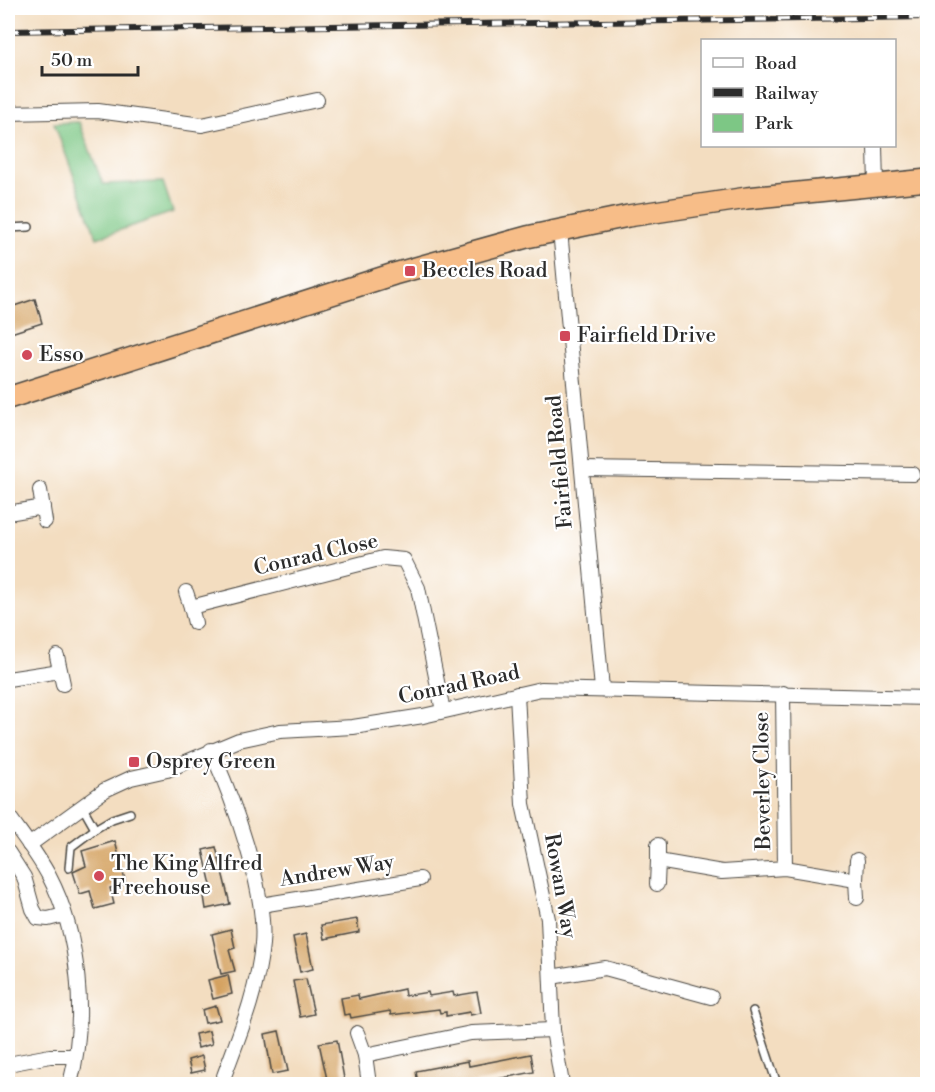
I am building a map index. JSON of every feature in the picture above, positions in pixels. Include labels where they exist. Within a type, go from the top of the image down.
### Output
[{"type":"highway","points":[[8,398],[394,274],[495,244],[628,216],[747,198],[927,180]]},
{"type":"street","points":[[8,113],[98,111],[202,125],[317,100]]},
{"type":"street","points":[[875,147],[876,186]]},
{"type":"street","name":"Fairfield Road","points":[[560,230],[602,689]]},
{"type":"street","points":[[582,469],[913,474]]},
{"type":"street","points":[[8,513],[44,514],[40,490]]},
{"type":"street","name":"Conrad Close","points":[[191,607],[383,558],[404,560],[418,588],[443,711]]},
{"type":"street","points":[[186,592],[195,623]]},
{"type":"street","points":[[8,679],[61,678],[57,656]]},
{"type":"street","name":"Conrad Road","points":[[29,845],[105,790],[131,778],[167,770],[239,740],[280,731],[353,727],[443,711],[541,689],[927,698]]},
{"type":"street","name":"Beverley Close","points":[[783,693],[785,868]]},
{"type":"street","name":"Rowan Way","points":[[517,694],[523,804],[548,919],[553,1030],[562,1084]]},
{"type":"street","points":[[211,750],[236,809],[261,905],[263,943],[253,996],[224,1076],[224,1084]]},
{"type":"street","points":[[8,815],[49,876],[64,915],[78,975],[80,1023],[70,1084]]},
{"type":"street","points":[[657,884],[658,845]]},
{"type":"street","points":[[8,852],[24,877],[33,909],[38,918],[48,919],[64,915]]},
{"type":"street","points":[[856,898],[857,860]]},
{"type":"street","name":"Beverley Close","points":[[658,861],[722,872],[785,868],[856,880]]},
{"type":"street","name":"Andrew Way","points":[[261,905],[420,879]]},
{"type":"street","points":[[551,977],[605,968],[711,997]]},
{"type":"street","points":[[365,1055],[471,1033],[553,1030]]},
{"type":"street","points":[[357,1033],[365,1055],[368,1077]]},
{"type":"street","points":[[8,1064],[50,1056],[75,1056]]},
{"type":"lane","points":[[8,228],[29,227]]},
{"type":"lane","points":[[82,807],[95,829]]},
{"type":"lane","points":[[69,868],[71,847],[112,819],[130,813]]},
{"type":"lane","points":[[753,1011],[777,1084]]},
{"type":"green space","points":[[79,122],[103,184],[163,182],[173,212],[97,238],[54,123]]},
{"type":"building","points":[[35,299],[42,323],[8,334],[8,308]]},
{"type":"building","name":"The King Alfred Freehouse","points":[[115,841],[126,884],[110,888],[114,904],[95,909],[90,891],[80,894],[73,872],[86,866],[82,851]]},
{"type":"building","points":[[216,847],[230,904],[206,909],[204,896],[213,894],[203,850]]},
{"type":"building","points":[[357,919],[359,932],[324,939],[321,925]]},
{"type":"building","points":[[231,929],[235,948],[229,950],[235,971],[221,974],[212,934]]},
{"type":"building","points":[[306,934],[313,969],[300,972],[293,937]]},
{"type":"building","points":[[228,975],[232,994],[213,999],[208,980]]},
{"type":"building","points":[[306,979],[314,1014],[300,1017],[293,981]]},
{"type":"building","points":[[404,989],[405,996],[428,992],[429,996],[453,992],[454,996],[477,992],[481,1013],[470,1015],[470,1012],[446,1016],[446,1012],[440,1013],[439,1009],[391,1015],[390,1011],[351,1018],[350,1014],[344,1015],[341,998],[358,995],[359,999]]},
{"type":"building","points":[[216,1006],[220,1020],[205,1023],[202,1010]]},
{"type":"building","points":[[209,1031],[212,1044],[198,1048],[195,1034]]},
{"type":"building","points":[[279,1031],[288,1071],[272,1074],[265,1034]]},
{"type":"building","points":[[337,1040],[345,1084],[328,1084],[319,1043]]},
{"type":"building","points":[[531,1054],[534,1072],[470,1084],[418,1084],[416,1071],[468,1061],[469,1066]]},
{"type":"building","points":[[202,1056],[205,1070],[191,1073],[188,1060]]},
{"type":"railway","points":[[8,31],[928,17]]},
{"type":"place","name":"Beccles Road","points":[[410,271]]},
{"type":"place","name":"Fairfield Drive","points":[[565,336]]},
{"type":"place","name":"Esso","points":[[27,355]]},
{"type":"place","name":"Osprey Green","points":[[134,762]]},
{"type":"place","name":"The King Alfred Freehouse","points":[[99,876]]}]
